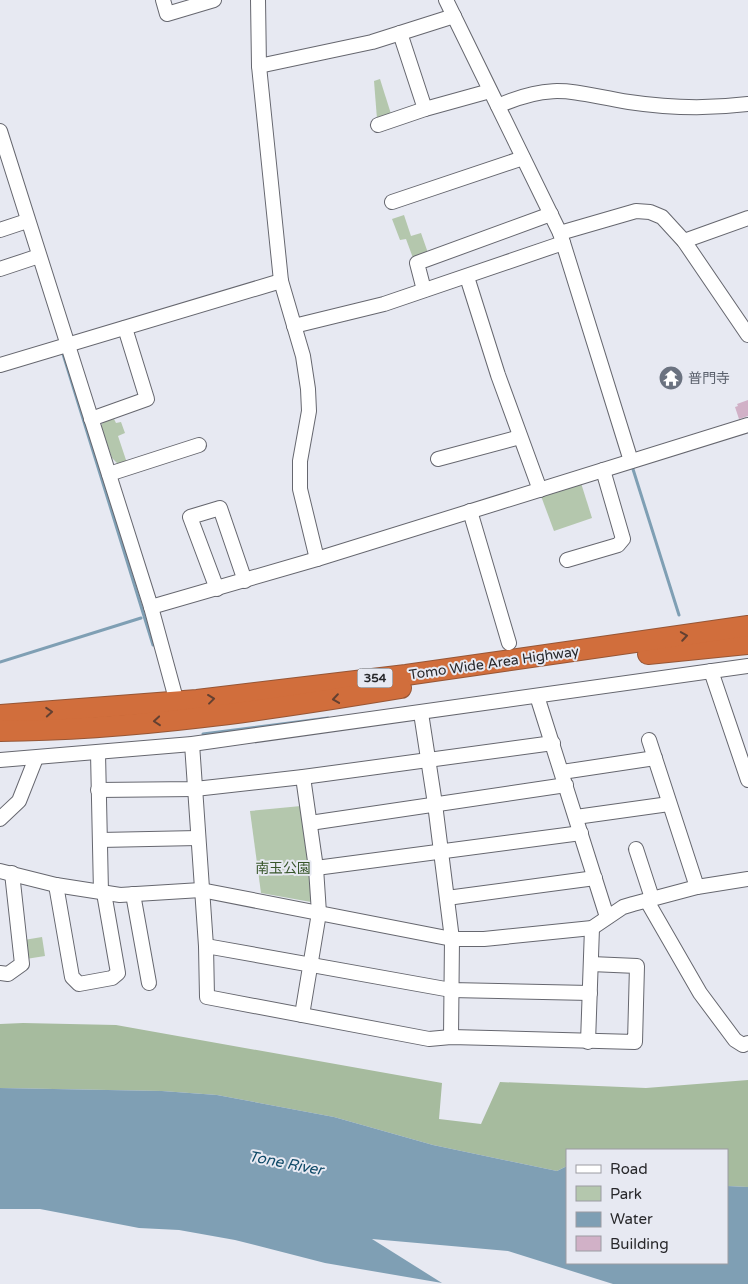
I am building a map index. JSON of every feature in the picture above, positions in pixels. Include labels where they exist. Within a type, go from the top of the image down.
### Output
[{"type":"highway","name":"Tomo Wide Area Highway","points":[[0,731],[82,727],[406,675],[748,626]]},
{"type":"highway","name":"Tomo Wide Area Highway","points":[[0,715],[179,710],[338,699],[409,687],[651,654],[748,644]]},
{"type":"street","points":[[163,0],[167,14],[214,0]]},
{"type":"street","points":[[258,0],[259,66],[281,281],[303,356],[308,404],[300,461],[300,489],[317,559]]},
{"type":"street","points":[[446,0],[562,238],[630,462]]},
{"type":"street","points":[[259,66],[372,42],[454,16]]},
{"type":"street","points":[[400,33],[425,109]]},
{"type":"street","points":[[498,106],[533,94],[558,90],[675,108],[711,108],[748,104]]},
{"type":"street","points":[[378,125],[425,109],[490,91]]},
{"type":"street","points":[[0,131],[151,608],[179,710]]},
{"type":"street","points":[[392,202],[523,158]]},
{"type":"street","points":[[294,326],[384,304],[467,276],[627,212],[645,211],[668,221],[684,241],[748,335]]},
{"type":"street","points":[[424,290],[416,263],[551,214]]},
{"type":"street","points":[[684,241],[748,218]]},
{"type":"street","points":[[0,230],[27,221]]},
{"type":"street","points":[[0,269],[39,256]]},
{"type":"street","points":[[467,276],[540,490]]},
{"type":"street","points":[[0,365],[281,281]]},
{"type":"street","points":[[91,418],[147,399],[125,328]]},
{"type":"street","points":[[151,608],[245,581],[748,426]]},
{"type":"street","points":[[438,459],[520,436]]},
{"type":"street","points":[[109,474],[199,445]]},
{"type":"street","points":[[567,560],[618,545],[623,539],[603,470]]},
{"type":"street","points":[[217,589],[190,517],[220,508],[245,581]]},
{"type":"street","points":[[470,512],[509,643]]},
{"type":"street","points":[[0,760],[192,744],[748,666]]},
{"type":"street","points":[[711,671],[748,780]]},
{"type":"street","points":[[537,696],[607,917]]},
{"type":"street","points":[[421,713],[435,804],[452,939],[451,1037]]},
{"type":"street","points":[[649,740],[697,887]]},
{"type":"street","points":[[98,790],[195,789],[303,777],[553,743]]},
{"type":"street","points":[[192,744],[206,946],[207,998],[429,1039],[451,1037],[635,1042],[637,966],[590,964]]},
{"type":"street","points":[[56,885],[72,977],[78,984],[112,978],[118,974],[103,892],[98,753]]},
{"type":"street","points":[[0,820],[19,801],[36,758]]},
{"type":"street","points":[[310,823],[435,804],[655,758]]},
{"type":"street","points":[[302,1015],[319,913],[316,868],[303,777]]},
{"type":"street","points":[[576,817],[669,804]]},
{"type":"street","points":[[316,868],[581,833]]},
{"type":"street","points":[[100,840],[198,838]]},
{"type":"street","points":[[636,849],[650,899],[700,993],[735,1040],[743,1045],[748,1043]]},
{"type":"street","points":[[0,973],[8,974],[22,964],[6,872],[56,885],[103,892],[133,894],[201,890],[452,939],[484,939],[592,928],[623,907],[697,887],[748,879]]},
{"type":"street","points":[[447,898],[595,878]]},
{"type":"street","points":[[133,894],[149,983]]},
{"type":"street","points":[[588,1042],[592,928]]},
{"type":"street","points":[[206,946],[451,990],[590,993]]},
{"type":"green space","points":[[380,79],[391,114],[377,119],[374,81]]},
{"type":"green space","points":[[404,215],[411,236],[421,233],[428,253],[413,258],[406,239],[400,240],[392,219]]},
{"type":"green space","points":[[114,419],[116,423],[121,422],[125,433],[118,436],[127,463],[119,465],[112,458],[101,426],[103,422]]},
{"type":"green space","points":[[581,483],[592,518],[554,531],[541,496]]},
{"type":"green space","name":"南玉公園","points":[[301,806],[313,898],[311,902],[261,893],[250,811]]},
{"type":"green space","points":[[42,937],[45,956],[26,959],[24,940]]},
{"type":"green space","points":[[0,1024],[116,1025],[442,1083],[439,1119],[481,1124],[500,1082],[646,1088],[748,1080],[748,1187],[728,1186],[728,1149],[566,1149],[566,1166],[557,1171],[433,1145],[334,1117],[217,1095],[162,1091],[0,1088]]},
{"type":"water","name":"Tone River","points":[[0,1088],[162,1091],[217,1095],[334,1117],[433,1145],[557,1171],[566,1166],[566,1264],[728,1264],[728,1186],[748,1187],[748,1284],[613,1284],[508,1251],[372,1239],[442,1283],[325,1263],[235,1240],[179,1230],[139,1228],[40,1209],[0,1209]]},
{"type":"building","points":[[748,400],[748,416],[739,419],[735,407],[738,406],[737,404]]},
{"type":"waterway","points":[[63,354],[153,645]]},
{"type":"waterway","points":[[632,466],[679,615]]},
{"type":"waterway","points":[[0,662],[141,618]]},
{"type":"waterway","points":[[203,734],[328,718]]},
{"type":"place","name":"普門寺","points":[[671,378]]}]
